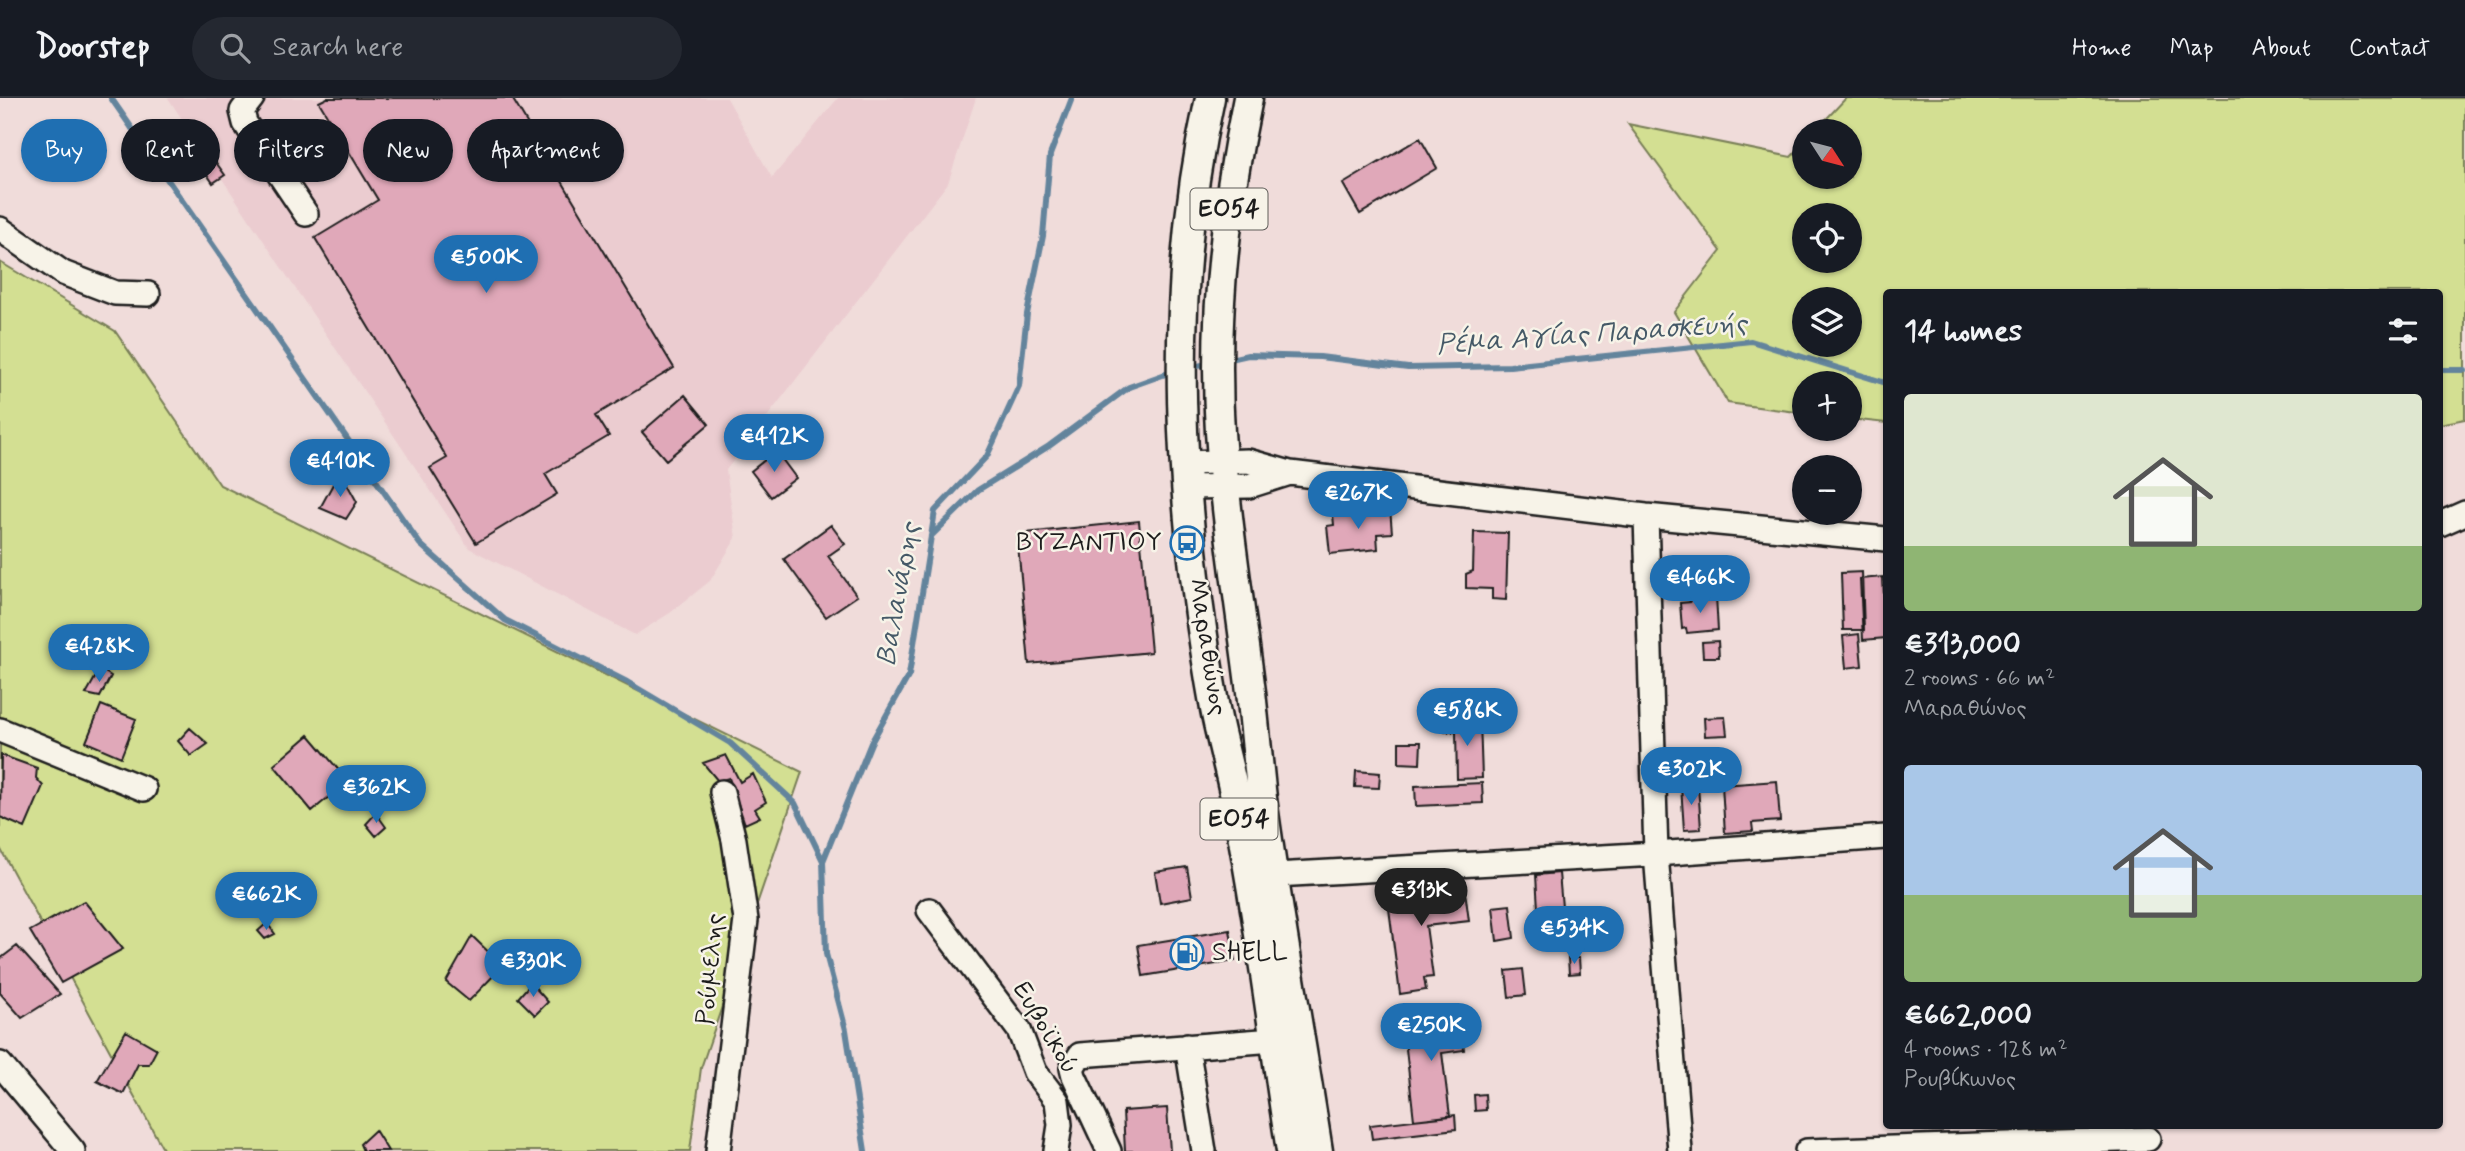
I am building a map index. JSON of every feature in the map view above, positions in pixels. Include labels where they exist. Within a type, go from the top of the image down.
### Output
[{"type":"main road","name":"Μαραθώνος","points":[[1210,98],[1191,208],[1181,333],[1186,475],[1198,596],[1213,697],[1236,802],[1291,1151]]},
{"type":"main road","name":"Μαραθώνος","points":[[1248,98],[1229,213],[1219,320],[1224,474],[1235,593],[1318,1151]]},
{"type":"street","points":[[253,98],[242,111],[245,123],[306,214]]},
{"type":"street","points":[[0,229],[63,273],[115,293],[148,294]]},
{"type":"street","points":[[1186,475],[1224,474],[1248,461],[1290,473],[1646,516],[1883,539]]},
{"type":"street","points":[[2443,523],[2465,513]]},
{"type":"street","points":[[1646,516],[1656,854],[1680,1151]]},
{"type":"street","points":[[0,730],[144,789]]},
{"type":"street","name":"Ρούμελης","points":[[718,1151],[746,920],[742,883],[722,793]]},
{"type":"street","points":[[1275,875],[1656,854],[1883,837]]},
{"type":"street","name":"Ευβοϊκού","points":[[929,910],[1019,1030],[1035,1072],[1057,1101],[1060,1125],[1056,1151]]},
{"type":"street","points":[[1109,1151],[1074,1076],[1074,1061],[1087,1053],[1274,1040]]},
{"type":"street","points":[[1187,1046],[1204,1151]]},
{"type":"street","points":[[0,1064],[73,1151]]},
{"type":"street","points":[[1807,1151],[2148,1139]]},
{"type":"shaded area","points":[[168,98],[727,98],[772,178],[838,98],[976,98],[948,183],[726,470],[736,538],[710,581],[670,613],[635,635],[469,548],[220,176],[220,119],[182,119]]},
{"type":"green space","points":[[1846,98],[2465,98],[2465,419],[2443,423],[2443,289],[1883,289],[1883,423],[1862,420],[1862,371],[1792,371],[1792,411],[1728,403],[1674,312],[1721,251],[1628,124],[1791,157],[1792,189],[1862,189],[1862,119],[1826,119]]},
{"type":"green space","points":[[0,262],[115,331],[220,485],[802,772],[701,1068],[690,1151],[164,1151],[0,848]]},
{"type":"building","points":[[327,98],[512,98],[525,119],[467,119],[467,182],[562,182],[674,368],[596,415],[609,436],[545,474],[557,494],[476,543],[430,468],[447,458],[315,238],[378,200],[367,182],[453,182],[453,119],[363,119],[363,175],[349,152],[349,119],[329,119],[319,102]]},
{"type":"building","points":[[1420,138],[1437,168],[1360,214],[1343,184]]},
{"type":"building","points":[[685,395],[709,424],[666,460],[642,432]]},
{"type":"building","points":[[776,451],[796,478],[771,497],[751,471]]},
{"type":"building","points":[[340,471],[357,502],[346,519],[320,508]]},
{"type":"building","points":[[1390,508],[1392,533],[1377,534],[1378,549],[1330,554],[1327,526],[1334,525],[1333,515]]},
{"type":"building","points":[[1139,521],[1151,652],[1029,664],[1017,534]]},
{"type":"building","points":[[831,525],[845,544],[828,556],[857,596],[826,617],[784,559]]},
{"type":"building","points":[[1474,532],[1508,533],[1506,600],[1492,599],[1492,589],[1466,588],[1466,574],[1473,571]]},
{"type":"building","points":[[1862,572],[1864,630],[1843,630],[1841,573]]},
{"type":"building","points":[[1883,577],[1883,638],[1863,640],[1860,579]]},
{"type":"building","points":[[1716,596],[1718,630],[1687,633],[1686,628],[1682,629],[1680,603],[1690,602],[1689,598]]},
{"type":"building","points":[[1859,634],[1862,666],[1846,668],[1843,636]]},
{"type":"building","points":[[1718,641],[1719,657],[1703,657],[1702,642]]},
{"type":"building","points":[[100,669],[111,676],[100,697],[86,694]]},
{"type":"building","points":[[101,705],[136,719],[121,757],[86,742]]},
{"type":"building","points":[[1725,717],[1727,735],[1705,736],[1704,718]]},
{"type":"building","points":[[1480,720],[1482,778],[1457,779],[1456,732],[1445,732],[1445,721]]},
{"type":"building","points":[[190,728],[208,744],[191,756],[178,741]]},
{"type":"building","points":[[309,735],[348,781],[312,811],[274,765]]},
{"type":"building","points":[[1399,742],[1421,742],[1420,764],[1399,763]]},
{"type":"building","points":[[1,755],[37,768],[36,778],[43,786],[25,828],[0,817]]},
{"type":"building","points":[[726,755],[740,782],[753,774],[766,802],[755,809],[760,817],[745,824],[729,778],[718,781],[703,763]]},
{"type":"building","points":[[1356,771],[1380,773],[1379,788],[1355,787]]},
{"type":"building","points":[[1777,781],[1780,821],[1752,823],[1753,831],[1725,833],[1722,785]]},
{"type":"building","points":[[1482,783],[1483,803],[1416,806],[1415,786]]},
{"type":"building","points":[[1698,785],[1701,829],[1684,830],[1681,786]]},
{"type":"building","points":[[376,813],[386,827],[376,836],[366,824]]},
{"type":"building","points":[[1187,867],[1192,897],[1160,903],[1155,872]]},
{"type":"building","points":[[1559,873],[1562,907],[1538,909],[1536,875]]},
{"type":"building","points":[[1464,883],[1469,921],[1426,926],[1433,977],[1424,978],[1426,990],[1400,994],[1387,893]]},
{"type":"building","points":[[84,901],[123,949],[61,983],[30,931]]},
{"type":"building","points":[[1510,905],[1514,938],[1497,941],[1493,907]]},
{"type":"building","points":[[267,923],[275,934],[265,939],[258,931]]},
{"type":"building","name":"SHELL","points":[[1230,930],[1235,961],[1143,976],[1138,945]]},
{"type":"building","name":"SHELL","points":[[1230,930],[1235,961],[1143,976],[1138,945]]},
{"type":"building","points":[[472,936],[503,966],[469,1001],[446,982]]},
{"type":"building","points":[[17,946],[60,994],[22,1018],[0,993],[0,959]]},
{"type":"building","points":[[1568,958],[1579,958],[1580,973],[1569,974]]},
{"type":"building","points":[[1523,969],[1526,995],[1509,997],[1506,971]]},
{"type":"building","points":[[531,983],[548,1002],[535,1015],[518,998]]},
{"type":"building","points":[[1460,1015],[1464,1050],[1442,1053],[1450,1116],[1414,1120],[1403,1022]]},
{"type":"building","points":[[126,1031],[157,1049],[149,1064],[138,1064],[123,1094],[97,1081]]},
{"type":"building","points":[[1485,1094],[1486,1110],[1475,1111],[1474,1095]]},
{"type":"building","points":[[1167,1108],[1170,1151],[1125,1151],[1123,1111]]},
{"type":"building","points":[[1455,1115],[1456,1129],[1372,1139],[1370,1125]]},
{"type":"building","points":[[375,1130],[388,1151],[363,1151],[360,1144]]},
{"type":"waterway","points":[[111,98],[420,544],[505,620],[627,682],[730,743],[795,803],[823,861],[826,954],[846,1030],[865,1151]]},
{"type":"waterway","name":"Βαλανάρης","points":[[823,861],[871,743],[909,675],[935,511],[987,456],[1019,386],[1027,314],[1043,236],[1050,155],[1072,98]]},
{"type":"waterway","name":"Ρέμα Αγίας Παρασκευής","points":[[1226,360],[1248,355],[1320,357],[1408,368],[1510,366],[1751,341],[1883,382]]},
{"type":"waterway","name":"Ρέμα Αγίας Παρασκευής","points":[[1188,368],[1212,363]]},
{"type":"waterway","name":"Ρέμα Αγίας Παρασκευής","points":[[2443,370],[2465,370]]},
{"type":"waterway","name":"Ρέμα Αγίας Παρασκευής","points":[[931,536],[978,490],[1049,446],[1129,387],[1174,371]]},
{"type":"place","name":"ΒΥΖΑΝΤΙΟΥ","points":[[1187,543]]},
{"type":"place","name":"SHELL","points":[[1187,953]]}]
